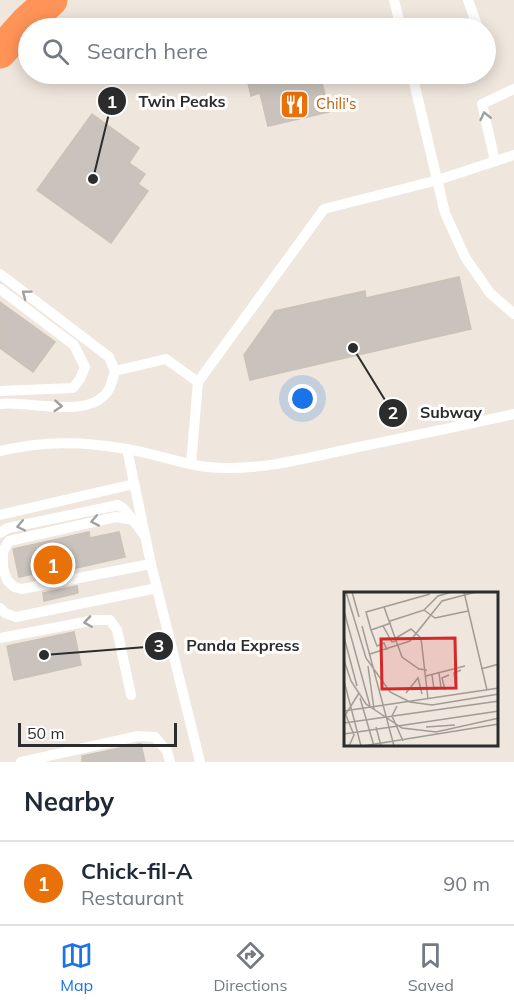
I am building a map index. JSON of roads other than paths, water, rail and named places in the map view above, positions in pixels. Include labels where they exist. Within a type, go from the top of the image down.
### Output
[{"type":"highway","points":[[31,18],[51,0]]},
{"type":"highway","points":[[0,52],[18,32]]},
{"type":"lane","points":[[394,0],[398,18]]},
{"type":"lane","points":[[468,0],[474,18]]},
{"type":"lane","points":[[414,84],[445,213],[465,257],[490,293],[514,314]]},
{"type":"lane","points":[[495,161],[482,104],[514,90]]},
{"type":"lane","points":[[191,464],[198,382],[324,209],[438,180],[514,155]]},
{"type":"lane","points":[[0,274],[109,357],[115,370],[109,389],[99,400],[87,405],[72,407],[12,402],[0,404]]},
{"type":"lane","points":[[0,289],[74,345],[85,367],[73,388],[0,391]]},
{"type":"lane","points":[[115,370],[166,359],[198,382]]},
{"type":"lane","points":[[0,451],[25,445],[58,442],[127,449],[191,464],[223,468],[272,465],[514,414]]},
{"type":"lane","points":[[127,449],[151,564],[200,762]]},
{"type":"lane","points":[[0,515],[134,483]]},
{"type":"lane","points":[[0,533],[8,528],[118,505],[123,508],[145,536]]},
{"type":"lane","points":[[133,520],[116,517],[9,541],[3,550],[3,568],[7,580],[14,587],[22,589],[151,564]]},
{"type":"lane","points":[[0,608],[5,613],[16,617],[157,588]]},
{"type":"lane","points":[[0,638],[95,620],[110,620],[117,630],[131,695]]},
{"type":"lane","points":[[21,762],[138,736],[155,737],[167,751],[170,762]]},
{"type":"place","name":"Chili's","points":[[295,104]]},
{"type":"place","name":"Twin Peaks","points":[[93,179]]},
{"type":"place","name":"Subway","points":[[353,348]]},
{"type":"place","name":"Chick-fil-A","points":[[53,565]]},
{"type":"place","name":"Panda Express","points":[[44,655]]}]
